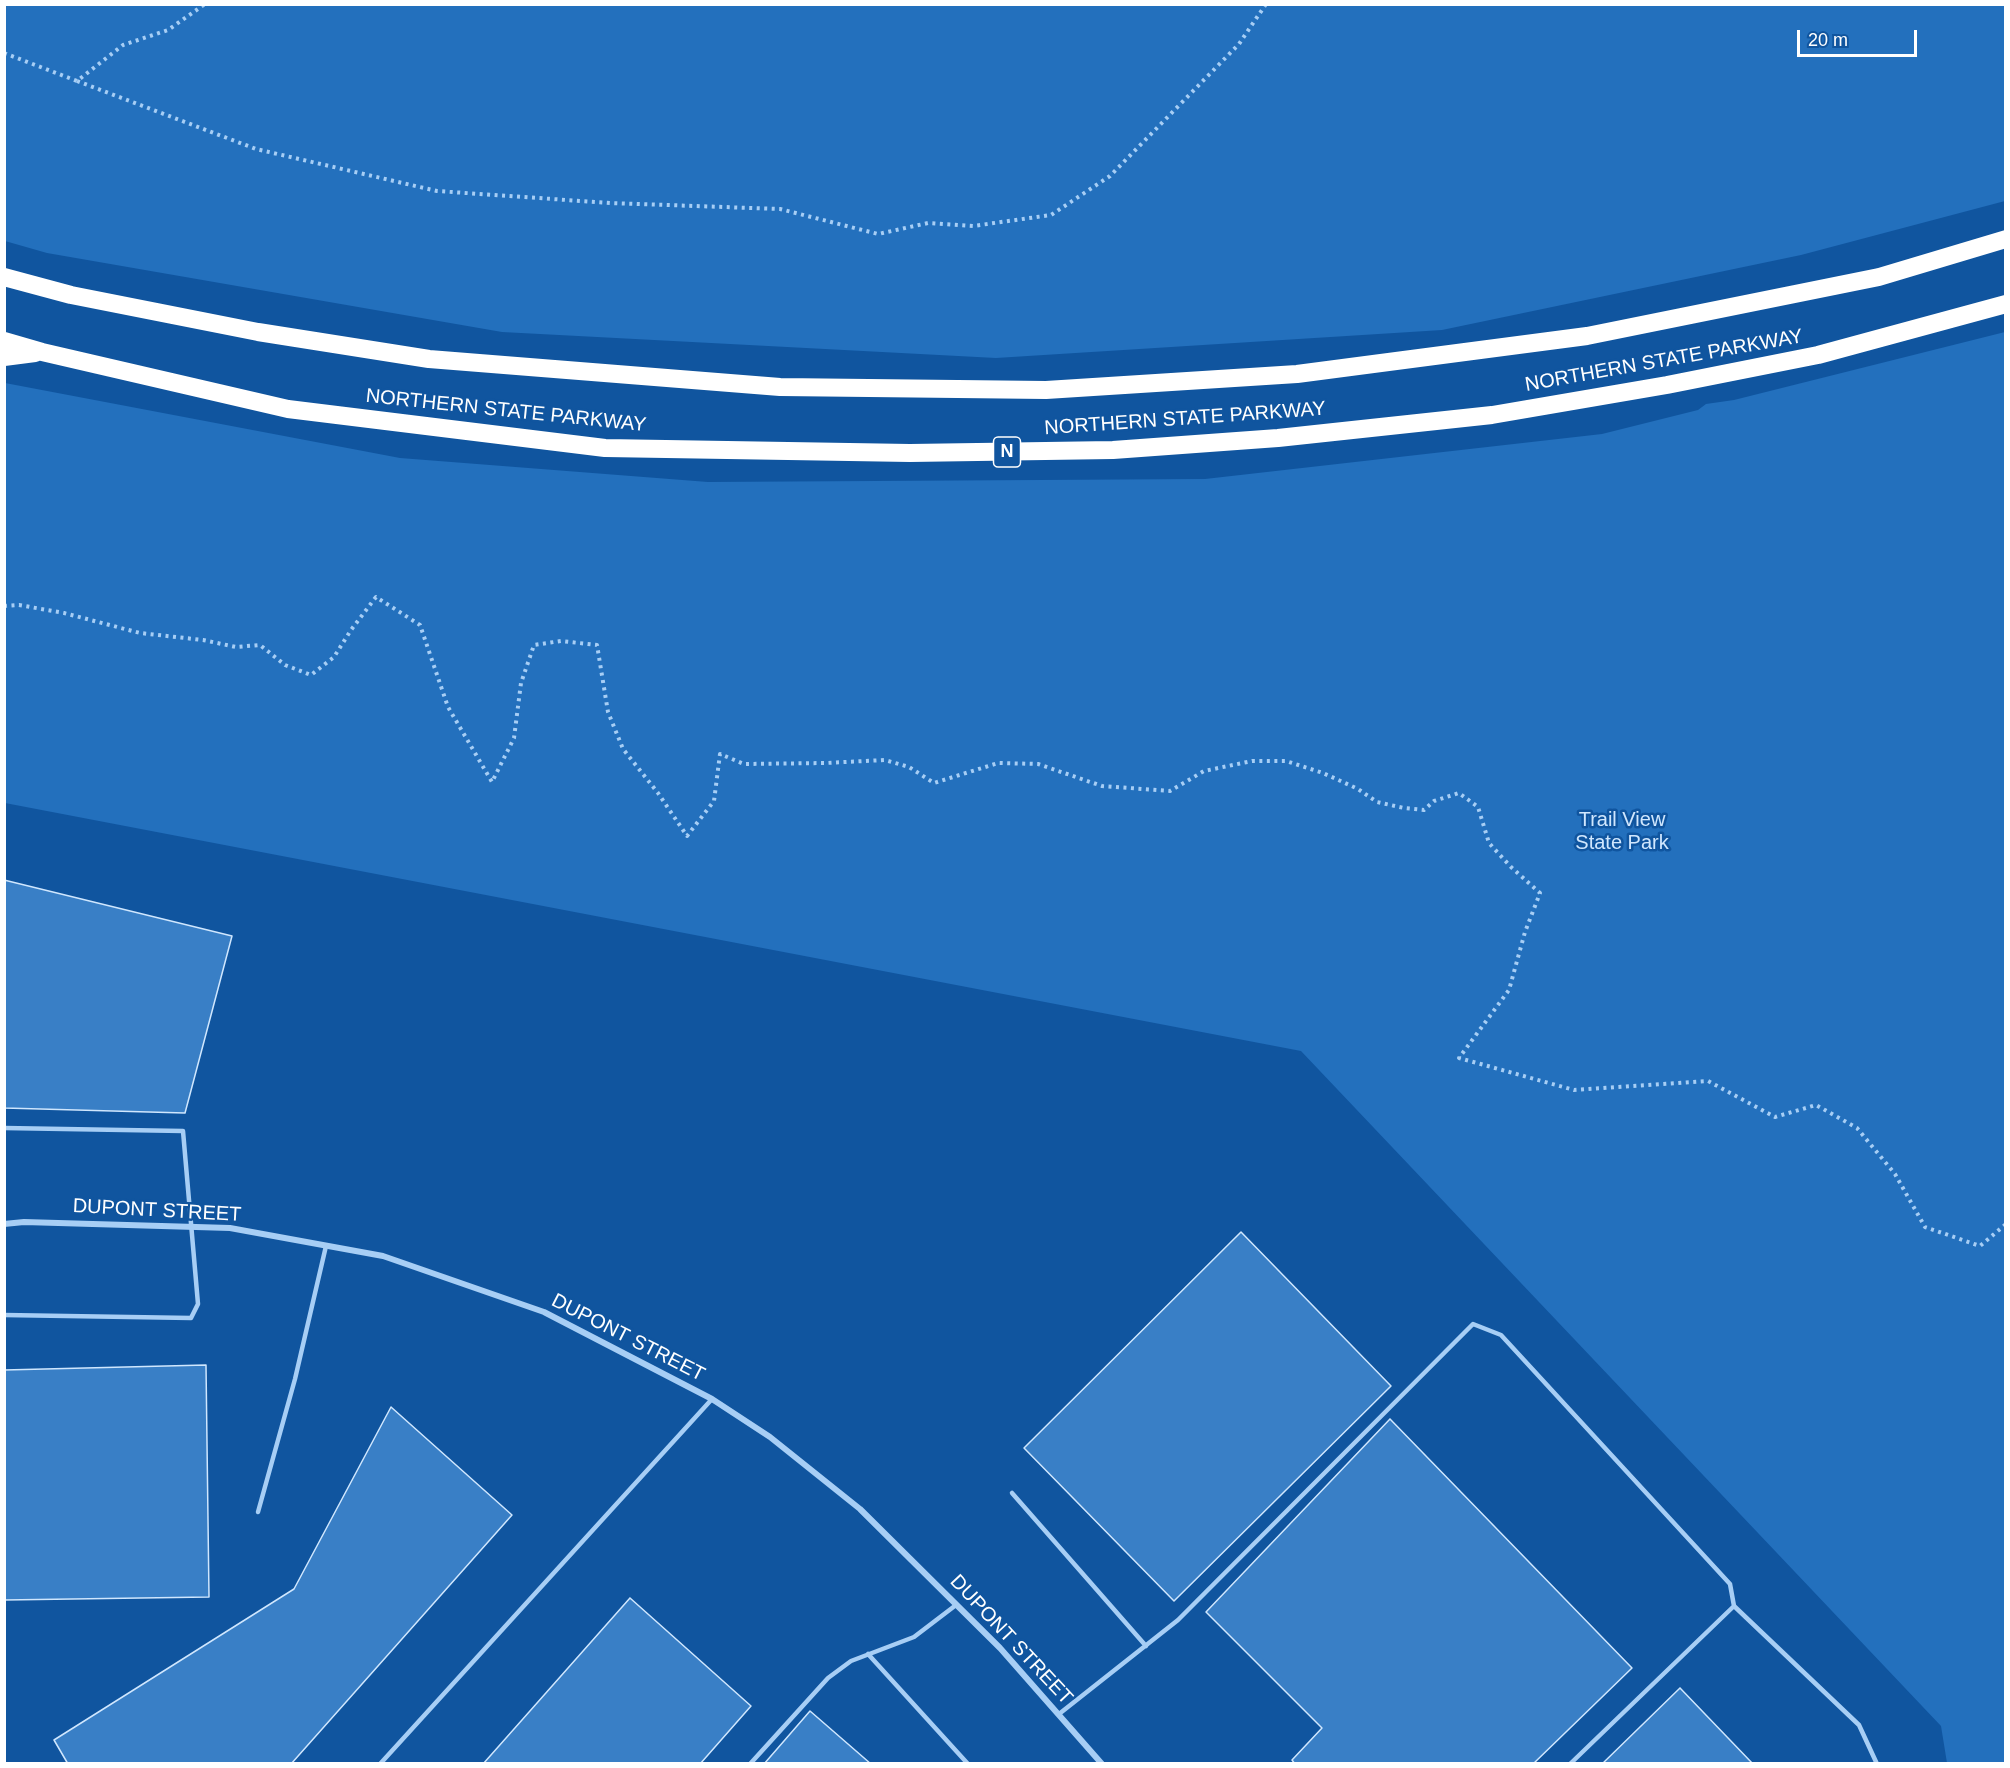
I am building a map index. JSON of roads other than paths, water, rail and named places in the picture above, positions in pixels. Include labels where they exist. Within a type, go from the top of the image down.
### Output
[{"type":"highway","name":"NORTHERN STATE PARKWAY","points":[[4,277],[71,295],[246,329],[429,359],[780,387],[1046,390],[1297,374],[1587,336],[1879,277],[2006,239]]},
{"type":"highway","name":"NORTHERN STATE PARKWAY","points":[[4,341],[42,352],[288,409],[605,448],[910,453],[1101,450],[1278,438],[1492,415],[1667,386],[1818,355],[2006,304]]},
{"type":"highway","points":[[4,357],[42,352]]},
{"type":"street","name":"DUPONT STREET","points":[[4,1224],[24,1222],[230,1228],[383,1256],[544,1312],[712,1400],[770,1437],[860,1509],[1000,1648],[1102,1764]]},
{"type":"lane","points":[[4,1128],[183,1131],[198,1304],[191,1318],[4,1315]]},
{"type":"lane","points":[[258,1512],[295,1378],[326,1246]]},
{"type":"lane","points":[[1059,1714],[1178,1620],[1473,1324],[1501,1335],[1509,1343],[1730,1584],[1734,1606],[1859,1725],[1877,1764]]},
{"type":"lane","points":[[380,1764],[712,1400]]},
{"type":"lane","points":[[1012,1493],[1146,1646]]},
{"type":"lane","points":[[750,1764],[828,1678],[851,1661],[914,1637],[956,1605]]},
{"type":"lane","points":[[1570,1764],[1734,1606]]},
{"type":"lane","points":[[868,1654],[968,1764]]},
{"type":"park label","name":"Trail View State Park","points":[[1622,832]]}]
